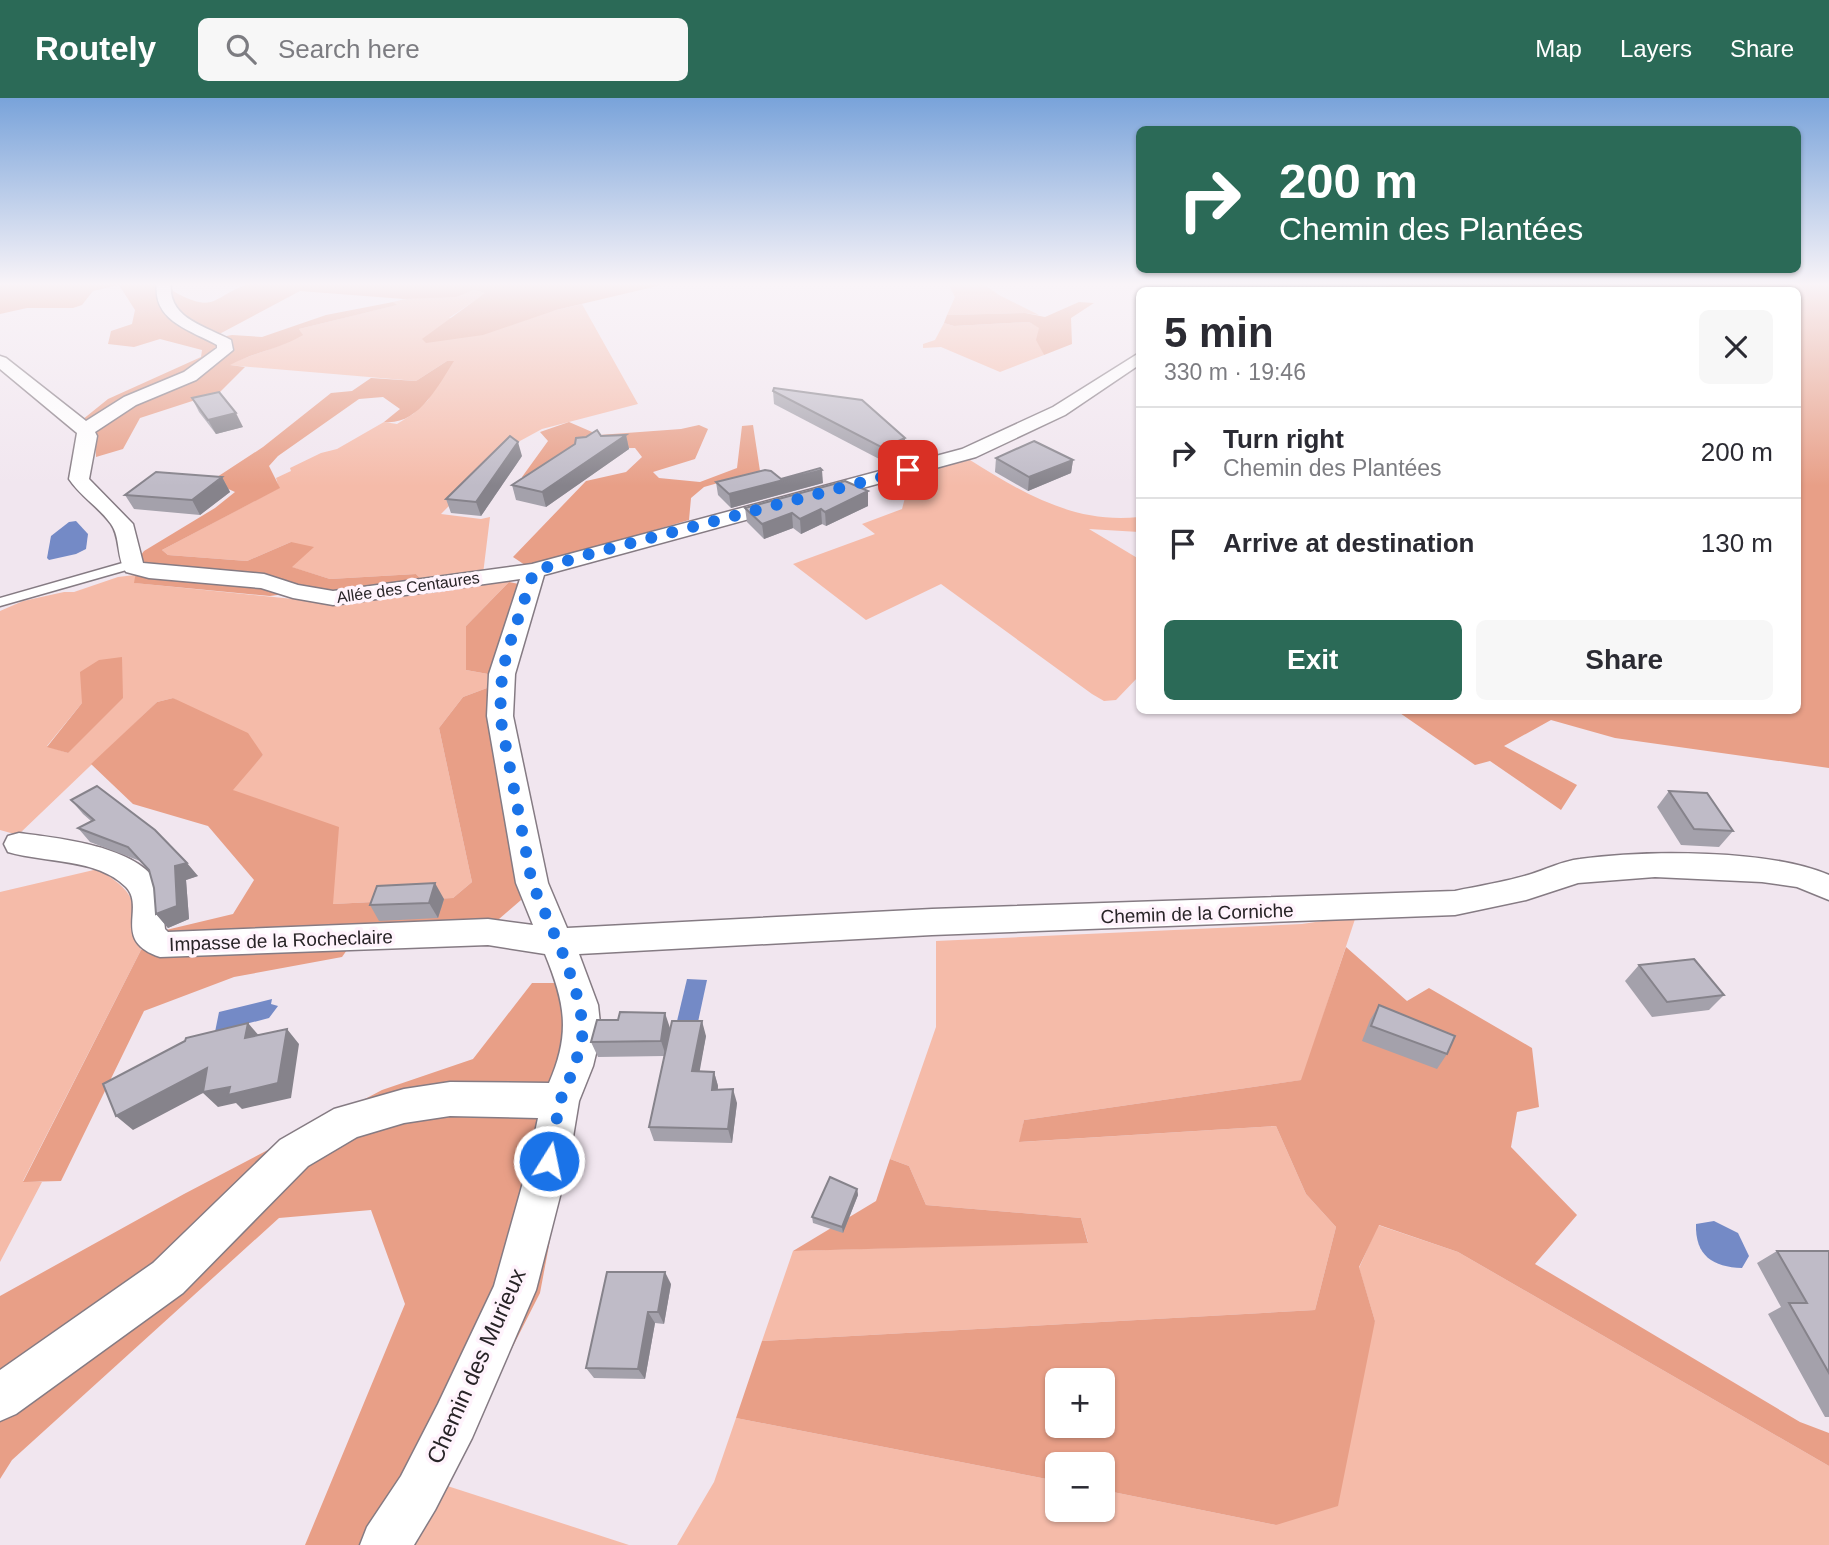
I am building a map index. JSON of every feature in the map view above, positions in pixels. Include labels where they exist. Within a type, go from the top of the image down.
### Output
[{"type":"street","points":[[85,430],[130,401],[190,376],[224,351]]},
{"type":"street","name":"Allée des Centaures","points":[[133,564],[149,571],[264,581],[293,592],[333,598],[534,571],[969,453],[1059,411],[1136,360]]},
{"type":"street","points":[[0,361],[85,430],[88,436],[79,479],[126,531],[129,558],[133,564]]},
{"type":"street","name":"Chemin des Murieux","points":[[385,1545],[418,1493],[514,1290],[549,1161],[560,1101],[575,1066],[583,1033],[574,983],[532,883],[500,716],[502,674],[534,571]]},
{"type":"street","name":"Impasse de la Rocheclaire","points":[[19,844],[73,852],[102,860],[136,877],[147,896],[150,936],[160,944],[488,932],[557,942]]},
{"type":"street","name":"Chemin de la Corniche","points":[[557,942],[932,922],[1455,903],[1525,888],[1577,871],[1655,865],[1762,870],[1802,876],[1829,888]]},
{"type":"street","points":[[0,1398],[168,1278],[295,1153],[348,1122],[404,1106],[450,1099],[560,1101]]},
{"type":"lane","points":[[0,602],[133,564]]},
{"type":"shaded area","points":[[202,351],[266,351],[230,365],[245,367],[220,392],[140,418],[123,449],[96,457],[95,430],[82,420],[108,399],[201,357]]},
{"type":"shaded area","points":[[265,351],[608,351],[638,404],[542,429],[505,449],[441,514],[481,519],[490,517],[483,574],[422,580],[416,574],[330,579],[291,567],[291,542],[247,561],[168,555],[162,550],[279,488],[276,478],[291,471],[290,468],[321,453],[337,449],[384,422],[397,424],[413,414],[428,400],[447,361],[416,381],[228,365]]},
{"type":"shaded area","points":[[949,351],[1042,351],[1044,355],[1000,372]]},
{"type":"shaded area","points":[[1042,351],[1055,351],[1044,355]]},
{"type":"shaded area","points":[[1801,351],[1829,351],[1829,768],[1615,738],[1551,720],[1504,746],[1577,785],[1561,810],[1490,761],[1475,765],[1401,714],[1801,714]]},
{"type":"shaded area","points":[[447,361],[454,361],[434,392],[407,418],[384,422],[400,409],[383,397],[359,399],[278,456],[269,466],[280,488],[162,550],[168,555],[247,561],[291,542],[314,547],[292,567],[330,579],[416,574],[422,580],[332,593],[306,591],[270,596],[134,583],[138,559],[144,551],[215,508],[235,492],[211,481],[263,447],[331,393],[352,391],[371,378],[416,381]]},
{"type":"shaded area","points":[[569,422],[599,435],[681,429],[699,425],[708,429],[695,459],[653,472],[659,478],[700,482],[737,468],[742,426],[753,425],[760,471],[704,487],[691,498],[689,520],[528,567],[513,557],[586,481],[626,472],[642,457],[635,448],[573,449],[534,479],[522,477],[548,441],[540,432]]},
{"type":"shaded area","points":[[970,460],[1010,484],[1071,511],[1093,516],[1136,517],[1136,532],[1089,529],[1136,557],[1136,679],[1116,700],[1104,701],[941,584],[866,620],[793,564],[875,534],[862,524],[902,509],[906,494],[885,481]]},
{"type":"shaded area","points":[[135,575],[135,583],[323,602],[492,579],[509,582],[466,626],[466,670],[488,674],[487,688],[463,697],[439,728],[472,882],[453,898],[333,904],[232,789],[263,755],[173,698],[157,702],[18,835],[0,830],[0,611],[23,601],[74,592],[118,577]],"holes":[[[82,703],[68,753],[47,746]]]},
{"type":"shaded area","points":[[509,582],[519,584],[493,670],[488,674],[466,670],[466,626]]},
{"type":"shaded area","points":[[122,657],[123,698],[68,753],[47,747],[82,703],[80,672],[99,660]]},
{"type":"shaded area","points":[[487,688],[521,900],[499,919],[361,930],[342,957],[234,977],[144,1011],[61,1181],[23,1182],[141,950],[166,930],[233,914],[254,880],[208,826],[133,804],[91,764],[157,702],[173,698],[248,733],[263,755],[233,790],[339,827],[333,904],[453,898],[472,882],[439,728],[463,697]]},
{"type":"shaded area","points":[[98,869],[129,895],[133,903],[141,950],[23,1181],[42,1182],[0,1262],[0,892]]},
{"type":"shaded area","points":[[1356,916],[1302,1080],[1024,1120],[1020,1142],[1276,1126],[1306,1194],[1336,1227],[1315,1310],[762,1341],[793,1251],[1088,1242],[1081,1218],[926,1205],[909,1166],[890,1159],[936,1027],[936,941],[1302,924]]},
{"type":"shaded area","points":[[1346,947],[1407,1001],[1429,988],[1532,1048],[1539,1107],[1517,1112],[1511,1147],[1577,1215],[1535,1264],[1800,1422],[1829,1433],[1829,1466],[1458,1252],[1379,1225],[1359,1267],[1375,1321],[1338,1506],[1276,1525],[1115,1492],[1115,1452],[1045,1452],[1045,1479],[736,1418],[762,1341],[1315,1310],[1336,1227],[1306,1194],[1276,1126],[1019,1142],[1024,1120],[1301,1080]]},
{"type":"shaded area","points":[[532,983],[564,983],[570,1134],[540,1293],[483,1405],[395,1545],[305,1545],[405,1304],[371,1210],[279,1218],[12,1460],[0,1479],[0,1296],[184,1194],[382,1090],[473,1059]]},
{"type":"shaded area","points":[[890,1159],[909,1166],[926,1205],[1081,1218],[1088,1243],[793,1251],[876,1201]]},
{"type":"shaded area","points":[[1378,1225],[1458,1252],[1829,1466],[1829,1545],[677,1545],[714,1482],[736,1418],[1045,1479],[1045,1522],[1115,1522],[1115,1492],[1276,1525],[1375,1321],[1359,1268]]},
{"type":"shaded area","points":[[432,1481],[629,1545],[395,1545]]},
{"type":"water","points":[[76,521],[88,534],[86,549],[49,560],[47,558],[51,536],[69,522]]},
{"type":"water","points":[[687,979],[707,980],[698,1022],[677,1021]]},
{"type":"water","points":[[272,999],[271,1004],[278,1006],[269,1018],[215,1032],[219,1012]]},
{"type":"water","points":[[1714,1221],[1738,1233],[1749,1256],[1742,1268],[1714,1262],[1702,1252],[1696,1235],[1696,1224]]},
{"type":"building","points":[[774,388],[862,400],[905,438],[883,448],[773,391]]},
{"type":"building","points":[[219,392],[236,413],[208,420],[192,398]]},
{"type":"building","points":[[597,430],[601,436],[626,435],[542,492],[512,485],[575,444],[576,438],[586,437]]},
{"type":"building","points":[[510,436],[518,442],[476,502],[446,499]]},
{"type":"building","points":[[1034,441],[1073,460],[1029,477],[996,458]]},
{"type":"building","points":[[820,468],[822,470],[729,494],[716,482],[765,470],[781,479]]},
{"type":"building","points":[[156,472],[222,477],[192,500],[125,495]]},
{"type":"building","points":[[845,481],[868,491],[825,512],[821,509],[800,519],[792,513],[762,524],[745,508]]},
{"type":"building","points":[[97,786],[155,830],[187,863],[175,866],[177,906],[156,914],[154,888],[149,870],[128,847],[78,828],[94,820],[71,800]]},
{"type":"building","points":[[1669,791],[1707,793],[1733,831],[1694,829]]},
{"type":"building","points":[[435,883],[429,903],[370,905],[377,886]]},
{"type":"building","points":[[1694,959],[1724,995],[1667,1002],[1639,965]]},
{"type":"building","points":[[1379,1005],[1455,1036],[1447,1054],[1371,1026]]},
{"type":"building","points":[[620,1012],[665,1013],[661,1041],[591,1042],[597,1020],[618,1020]]},
{"type":"building","points":[[672,1021],[702,1021],[692,1071],[714,1072],[712,1090],[733,1089],[728,1129],[649,1127]]},
{"type":"building","points":[[248,1023],[245,1038],[287,1029],[278,1083],[228,1095],[230,1087],[203,1092],[207,1068],[116,1116],[103,1084],[185,1041],[186,1038]]},
{"type":"building","points":[[830,1177],[857,1189],[842,1227],[812,1217]]},
{"type":"building","points":[[1777,1251],[1829,1251],[1829,1373],[1789,1303],[1807,1303]]},
{"type":"building","points":[[607,1272],[665,1272],[658,1312],[648,1312],[638,1369],[586,1368]]},
{"type":"route","points":[[549,1161],[560,1101],[575,1066],[583,1033],[580,1005],[566,961],[543,914],[532,883],[503,744],[499,699],[514,624],[534,571],[908,470]]}]
